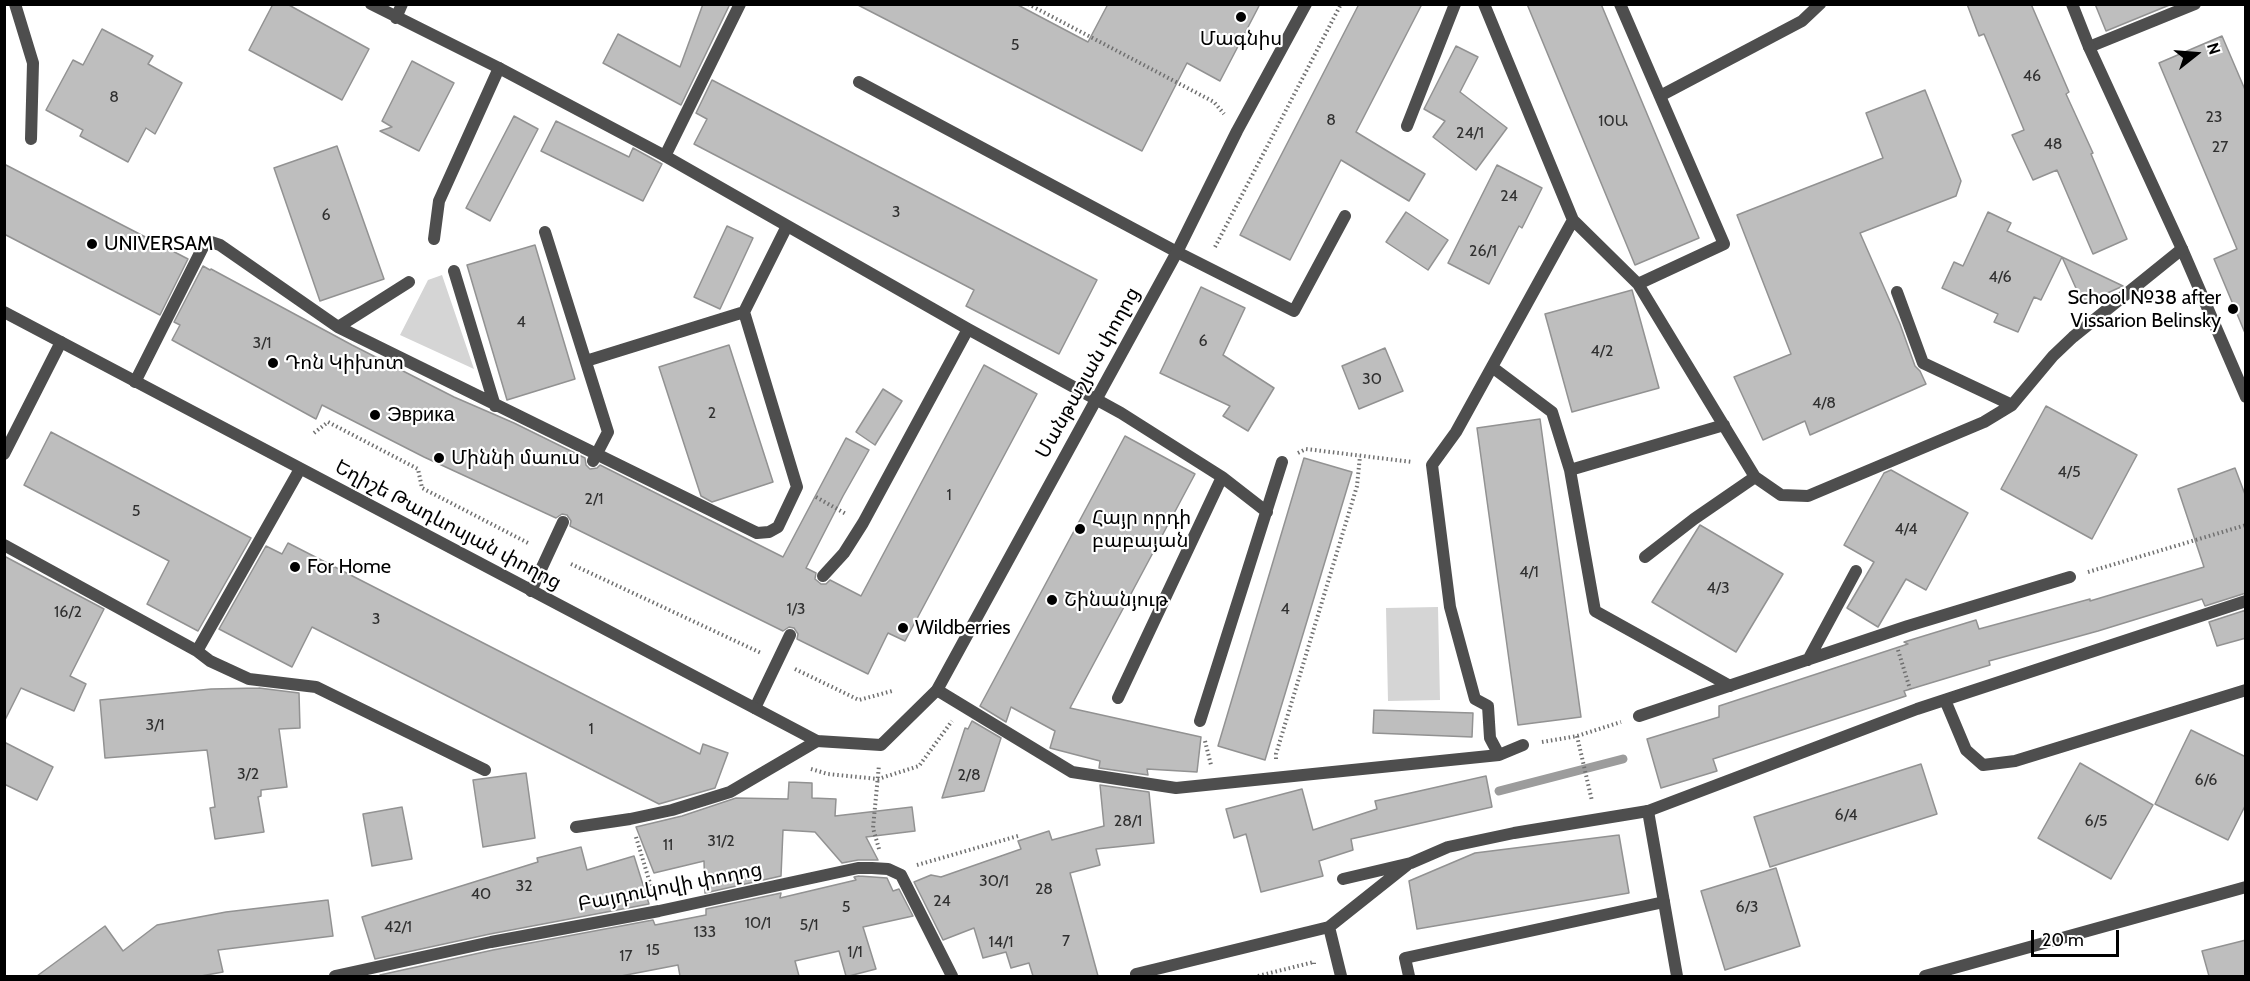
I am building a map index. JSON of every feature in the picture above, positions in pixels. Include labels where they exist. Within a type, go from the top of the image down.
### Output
[{"type":"street","points":[[15,4],[33,63],[31,139]]},
{"type":"street","points":[[371,4],[499,68],[665,156],[968,329],[1097,399],[1222,477],[1267,512]]},
{"type":"street","points":[[396,18],[402,4]]},
{"type":"street","points":[[665,156],[740,4]]},
{"type":"street","name":"Մանթաշյան փողոց","points":[[881,745],[937,690],[1177,252],[1237,131],[1306,4]]},
{"type":"street","points":[[1407,126],[1455,4]]},
{"type":"street","points":[[1484,4],[1574,220],[1638,284],[1755,477],[1781,495],[1808,496],[1984,422],[2012,405],[2053,356],[2073,337],[2182,249]]},
{"type":"street","points":[[1620,4],[1724,244],[1638,284]]},
{"type":"street","points":[[1660,96],[1802,21],[1820,4]]},
{"type":"street","points":[[2072,4],[2089,47],[2182,249],[2246,397]]},
{"type":"street","points":[[2089,47],[2195,4]]},
{"type":"street","points":[[434,239],[439,201],[499,68]]},
{"type":"street","points":[[859,82],[1177,252],[1294,311],[1345,216]]},
{"type":"street","points":[[1499,755],[1490,738],[1488,706],[1475,699],[1450,607],[1432,465],[1456,432],[1574,220]]},
{"type":"street","points":[[135,382],[204,245],[211,242],[338,327],[595,457],[756,533],[769,532],[778,527],[797,487],[744,312],[787,226]]},
{"type":"street","points":[[545,232],[608,432],[595,457]]},
{"type":"street","points":[[454,271],[495,406]]},
{"type":"street","points":[[338,327],[410,282]]},
{"type":"street","points":[[1897,292],[1923,363],[2012,405]]},
{"type":"street","name":"Եղիշե Թադևոսյան փողոց","points":[[4,312],[817,741],[881,745]]},
{"type":"street","points":[[586,361],[744,312]]},
{"type":"street","points":[[822,576],[844,554],[863,523],[968,329]]},
{"type":"street","points":[[4,454],[61,342]]},
{"type":"street","points":[[1492,367],[1552,412],[1570,470],[1595,611],[1730,686]]},
{"type":"street","points":[[1570,470],[1724,425]]},
{"type":"street","points":[[1200,722],[1282,462]]},
{"type":"street","points":[[197,651],[300,469]]},
{"type":"street","points":[[1118,698],[1222,477]]},
{"type":"street","points":[[1646,557],[1694,519],[1755,477]]},
{"type":"street","points":[[531,591],[563,522]]},
{"type":"street","points":[[4,545],[197,651],[210,662],[249,679],[316,687],[485,770]]},
{"type":"street","points":[[1808,660],[1856,571]]},
{"type":"street","points":[[1639,716],[1908,626],[2070,577]]},
{"type":"street","points":[[1343,879],[1411,863],[1448,847],[1514,833],[1648,811],[1945,700],[2246,601]]},
{"type":"street","points":[[755,708],[790,635]]},
{"type":"street","points":[[937,690],[1072,772],[1176,788],[1499,755],[1523,745]]},
{"type":"street","points":[[1945,700],[1966,750],[1983,765],[2015,761],[2246,690]]},
{"type":"street","points":[[576,826],[630,819],[672,810],[730,792],[817,741]]},
{"type":"street","points":[[1648,811],[1677,976]]},
{"type":"street","points":[[1137,976],[1136,974],[1329,927],[1411,863]]},
{"type":"street","name":"Բայդուկովի փողոց","points":[[335,976],[490,942],[659,911],[858,868],[888,869],[901,875]]},
{"type":"street","points":[[901,875],[952,976]]},
{"type":"street","points":[[1925,976],[2246,887]]},
{"type":"street","points":[[1409,976],[1405,958],[1664,902]]},
{"type":"street","points":[[1329,927],[1341,976]]},
{"type":"path","points":[[1028,4],[1214,102],[1237,131]]},
{"type":"path","points":[[1215,247],[1341,4]]},
{"type":"path","points":[[314,433],[328,422],[418,468],[422,488],[531,544]]},
{"type":"path","points":[[1282,462],[1306,449],[1432,465]]},
{"type":"path","points":[[1279,777],[1276,754],[1358,486],[1360,456]]},
{"type":"path","points":[[797,487],[863,523]]},
{"type":"path","points":[[2070,577],[2246,525]]},
{"type":"path","points":[[572,564],[859,700],[892,691]]},
{"type":"path","points":[[1523,745],[1577,736],[1639,716]]},
{"type":"path","points":[[1200,722],[1215,784]]},
{"type":"path","points":[[1577,736],[1588,777]]},
{"type":"path","points":[[881,745],[873,828],[888,869]]},
{"type":"path","points":[[630,819],[659,911]]},
{"type":"path","points":[[901,875],[921,862],[1018,836]]},
{"type":"path","points":[[1258,976],[1314,962]]},
{"type":"shaded area","points":[[442,275],[474,369],[400,335],[428,280]]},
{"type":"shaded area","points":[[1438,607],[1440,700],[1388,701],[1386,608]]},
{"type":"building","points":[[273,4],[287,4],[369,49],[342,100],[249,50]]},
{"type":"building","points":[[703,4],[730,4],[681,105],[603,63],[618,34],[680,67]]},
{"type":"building","points":[[856,4],[1016,4],[1088,42],[1108,4],[1260,4],[1220,81],[1187,63],[1142,151]]},
{"type":"building","points":[[1359,4],[1422,4],[1356,132],[1425,174],[1409,201],[1341,160],[1290,260],[1240,235]]},
{"type":"building","points":[[1527,4],[1601,4],[1699,238],[1635,265]]},
{"type":"building","points":[[1967,4],[2031,4],[2069,92],[2066,94],[2093,153],[2091,154],[2127,239],[2093,254],[2057,170],[2033,180],[2012,135],[2024,130],[1984,34],[1979,36]]},
{"type":"building","points":[[2095,4],[2172,4],[2106,31]]},
{"type":"building","points":[[102,29],[153,56],[148,64],[182,83],[155,134],[146,128],[128,162],[80,136],[83,130],[46,110],[73,60],[83,65]]},
{"type":"building","points":[[2222,36],[2246,92],[2245,333],[2214,259],[2237,249],[2159,63]]},
{"type":"building","points":[[1456,46],[1478,57],[1460,92],[1507,128],[1476,170],[1433,137],[1445,121],[1424,109]]},
{"type":"building","points":[[412,61],[454,83],[419,151],[380,131],[392,127],[382,121]]},
{"type":"building","points":[[712,80],[1097,280],[1059,354],[966,306],[974,290],[694,144],[707,119],[696,113]]},
{"type":"building","points":[[1925,90],[1961,181],[1956,196],[1860,233],[1900,324],[1915,366],[1926,384],[1810,435],[1805,421],[1763,440],[1734,377],[1791,354],[1737,215],[1883,158],[1866,113]]},
{"type":"building","points":[[514,116],[538,129],[490,221],[466,208]]},
{"type":"building","points":[[556,121],[629,157],[633,148],[662,164],[643,201],[541,151]]},
{"type":"building","points":[[337,146],[384,279],[320,301],[274,168]]},
{"type":"building","name":"UNIVERSAM","points":[[4,164],[188,259],[160,315],[4,234]]},
{"type":"building","points":[[1497,165],[1542,188],[1522,228],[1519,226],[1489,284],[1448,263]]},
{"type":"building","points":[[1406,212],[1448,240],[1428,270],[1386,242]]},
{"type":"building","points":[[1988,212],[2011,223],[2007,231],[2062,257],[2041,300],[2034,297],[2018,332],[1994,322],[1998,314],[1942,288],[1954,262],[1963,266]]},
{"type":"building","points":[[727,226],[753,238],[720,309],[694,297]]},
{"type":"building","points":[[535,245],[575,379],[507,400],[467,265]]},
{"type":"building","points":[[2062,257],[2123,286],[2083,304]]},
{"type":"building","points":[[203,266],[454,397],[585,458],[586,465],[590,469],[600,465],[783,557],[846,438],[869,450],[806,568],[816,573],[815,579],[821,584],[826,584],[830,580],[861,596],[984,365],[1037,394],[905,641],[888,633],[868,674],[797,639],[798,634],[794,628],[789,627],[783,631],[570,526],[571,521],[567,515],[562,514],[556,518],[424,457],[322,405],[316,419],[172,340],[180,325],[174,322]]},
{"type":"building","points":[[1201,287],[1245,308],[1223,355],[1274,388],[1248,431],[1223,416],[1230,406],[1160,373]]},
{"type":"building","points":[[1632,290],[1659,388],[1572,412],[1545,314]]},
{"type":"building","points":[[729,345],[773,482],[712,502],[701,496],[659,367]]},
{"type":"building","points":[[1385,348],[1403,391],[1359,409],[1342,366]]},
{"type":"building","points":[[883,389],[902,401],[875,445],[856,432]]},
{"type":"building","points":[[2046,406],[2137,455],[2092,539],[2001,489]]},
{"type":"building","points":[[1540,419],[1581,717],[1518,725],[1477,428]]},
{"type":"building","points":[[51,432],[251,538],[198,631],[147,604],[169,561],[24,485]]},
{"type":"building","points":[[1125,436],[1195,474],[1070,708],[1201,737],[1197,772],[1147,769],[1148,775],[1099,768],[1100,761],[1050,748],[1055,731],[1011,707],[1006,722],[980,706]]},
{"type":"building","points":[[1304,458],[1352,472],[1265,760],[1218,746]]},
{"type":"building","points":[[2235,468],[2246,497],[2246,593],[2205,606],[2202,599],[1989,661],[1990,665],[1904,691],[1906,696],[1713,759],[1717,771],[1661,788],[1647,739],[1719,717],[1719,706],[1908,644],[1904,642],[1976,620],[1979,629],[2090,599],[2090,601],[2204,567],[2178,489]]},
{"type":"building","points":[[1891,470],[1968,513],[1926,590],[1906,579],[1878,627],[1847,608],[1874,562],[1844,545],[1884,473]]},
{"type":"building","points":[[1700,525],[1783,574],[1736,652],[1652,602]]},
{"type":"building","points":[[288,543],[700,754],[703,744],[728,753],[715,788],[659,804],[312,627],[292,667],[219,629],[266,546],[282,554]]},
{"type":"building","points":[[4,556],[104,609],[70,676],[86,684],[74,711],[21,688],[4,722]]},
{"type":"building","points":[[2246,610],[2246,638],[2217,646],[2209,622]]},
{"type":"building","points":[[259,688],[299,693],[300,728],[279,729],[287,787],[261,790],[261,796],[258,797],[264,832],[215,839],[210,808],[215,807],[207,750],[105,758],[100,700],[211,689]]},
{"type":"building","points":[[1374,710],[1473,713],[1472,737],[1373,733]]},
{"type":"building","points":[[972,721],[1001,738],[984,791],[942,798],[965,728],[968,729]]},
{"type":"building","points":[[2191,730],[2246,757],[2246,804],[2228,840],[2155,804]]},
{"type":"building","points":[[4,742],[53,767],[37,800],[4,784]]},
{"type":"building","points":[[2080,763],[2153,805],[2111,879],[2038,838]]},
{"type":"building","points":[[1921,764],[1937,814],[1770,867],[1754,817]]},
{"type":"building","points":[[526,773],[535,838],[483,847],[473,780]]},
{"type":"building","points":[[1486,776],[1492,807],[1351,839],[1353,850],[1319,861],[1323,876],[1261,892],[1246,834],[1234,838],[1226,809],[1302,789],[1313,830],[1377,809],[1375,801]]},
{"type":"building","points":[[789,782],[812,783],[812,798],[836,799],[835,816],[912,807],[915,831],[866,837],[878,860],[842,863],[815,832],[783,830],[781,876],[705,893],[704,861],[654,873],[636,827],[682,816],[736,798],[788,799]]},
{"type":"building","points":[[1100,785],[1149,792],[1154,843],[1096,849],[1100,865],[1070,873],[1098,976],[1033,976],[1029,963],[1011,968],[1006,952],[983,958],[974,928],[943,940],[914,882],[931,875],[941,877],[1021,849],[1018,841],[1049,831],[1052,840],[1104,826]]},
{"type":"building","points":[[402,807],[412,859],[372,866],[363,814]]},
{"type":"building","points":[[1619,835],[1629,893],[1417,929],[1409,881],[1475,853]]},
{"type":"building","points":[[581,847],[587,870],[634,856],[649,904],[490,934],[375,959],[362,917],[538,862],[537,858]]},
{"type":"building","points":[[1776,868],[1800,946],[1725,970],[1701,891]]},
{"type":"building","points":[[854,877],[887,878],[893,891],[899,889],[913,916],[863,927],[876,969],[849,976],[846,976],[839,951],[795,961],[799,976],[680,976],[678,965],[621,976],[380,975],[493,950],[653,920],[655,925],[706,915],[706,909],[781,893],[780,898],[856,880]]},
{"type":"building","points":[[328,900],[333,936],[218,950],[223,972],[201,976],[37,976],[105,926],[123,951],[157,925],[226,912]]},
{"type":"building","points":[[2246,940],[2246,976],[2209,976],[2202,951]]},
{"type":"waterway","points":[[1499,791],[1623,759]]},
{"type":"place","name":"Մագնիս","points":[[1241,17]]},
{"type":"place","name":"UNIVERSAM","points":[[92,244]]},
{"type":"place","name":"School №38 after Vissarion Belinsky","points":[[2233,309]]},
{"type":"place","name":"Դոն Կիխոտ","points":[[273,363]]},
{"type":"place","name":"Эврика","points":[[375,415]]},
{"type":"place","name":"Միննի մաուս","points":[[439,458]]},
{"type":"place","name":"Հայր որդի բաբայան","points":[[1080,529]]},
{"type":"place","name":"For Home","points":[[295,567]]},
{"type":"place","name":"Շինանյութ","points":[[1052,600]]},
{"type":"place","name":"Wildberries","points":[[903,628]]}]
